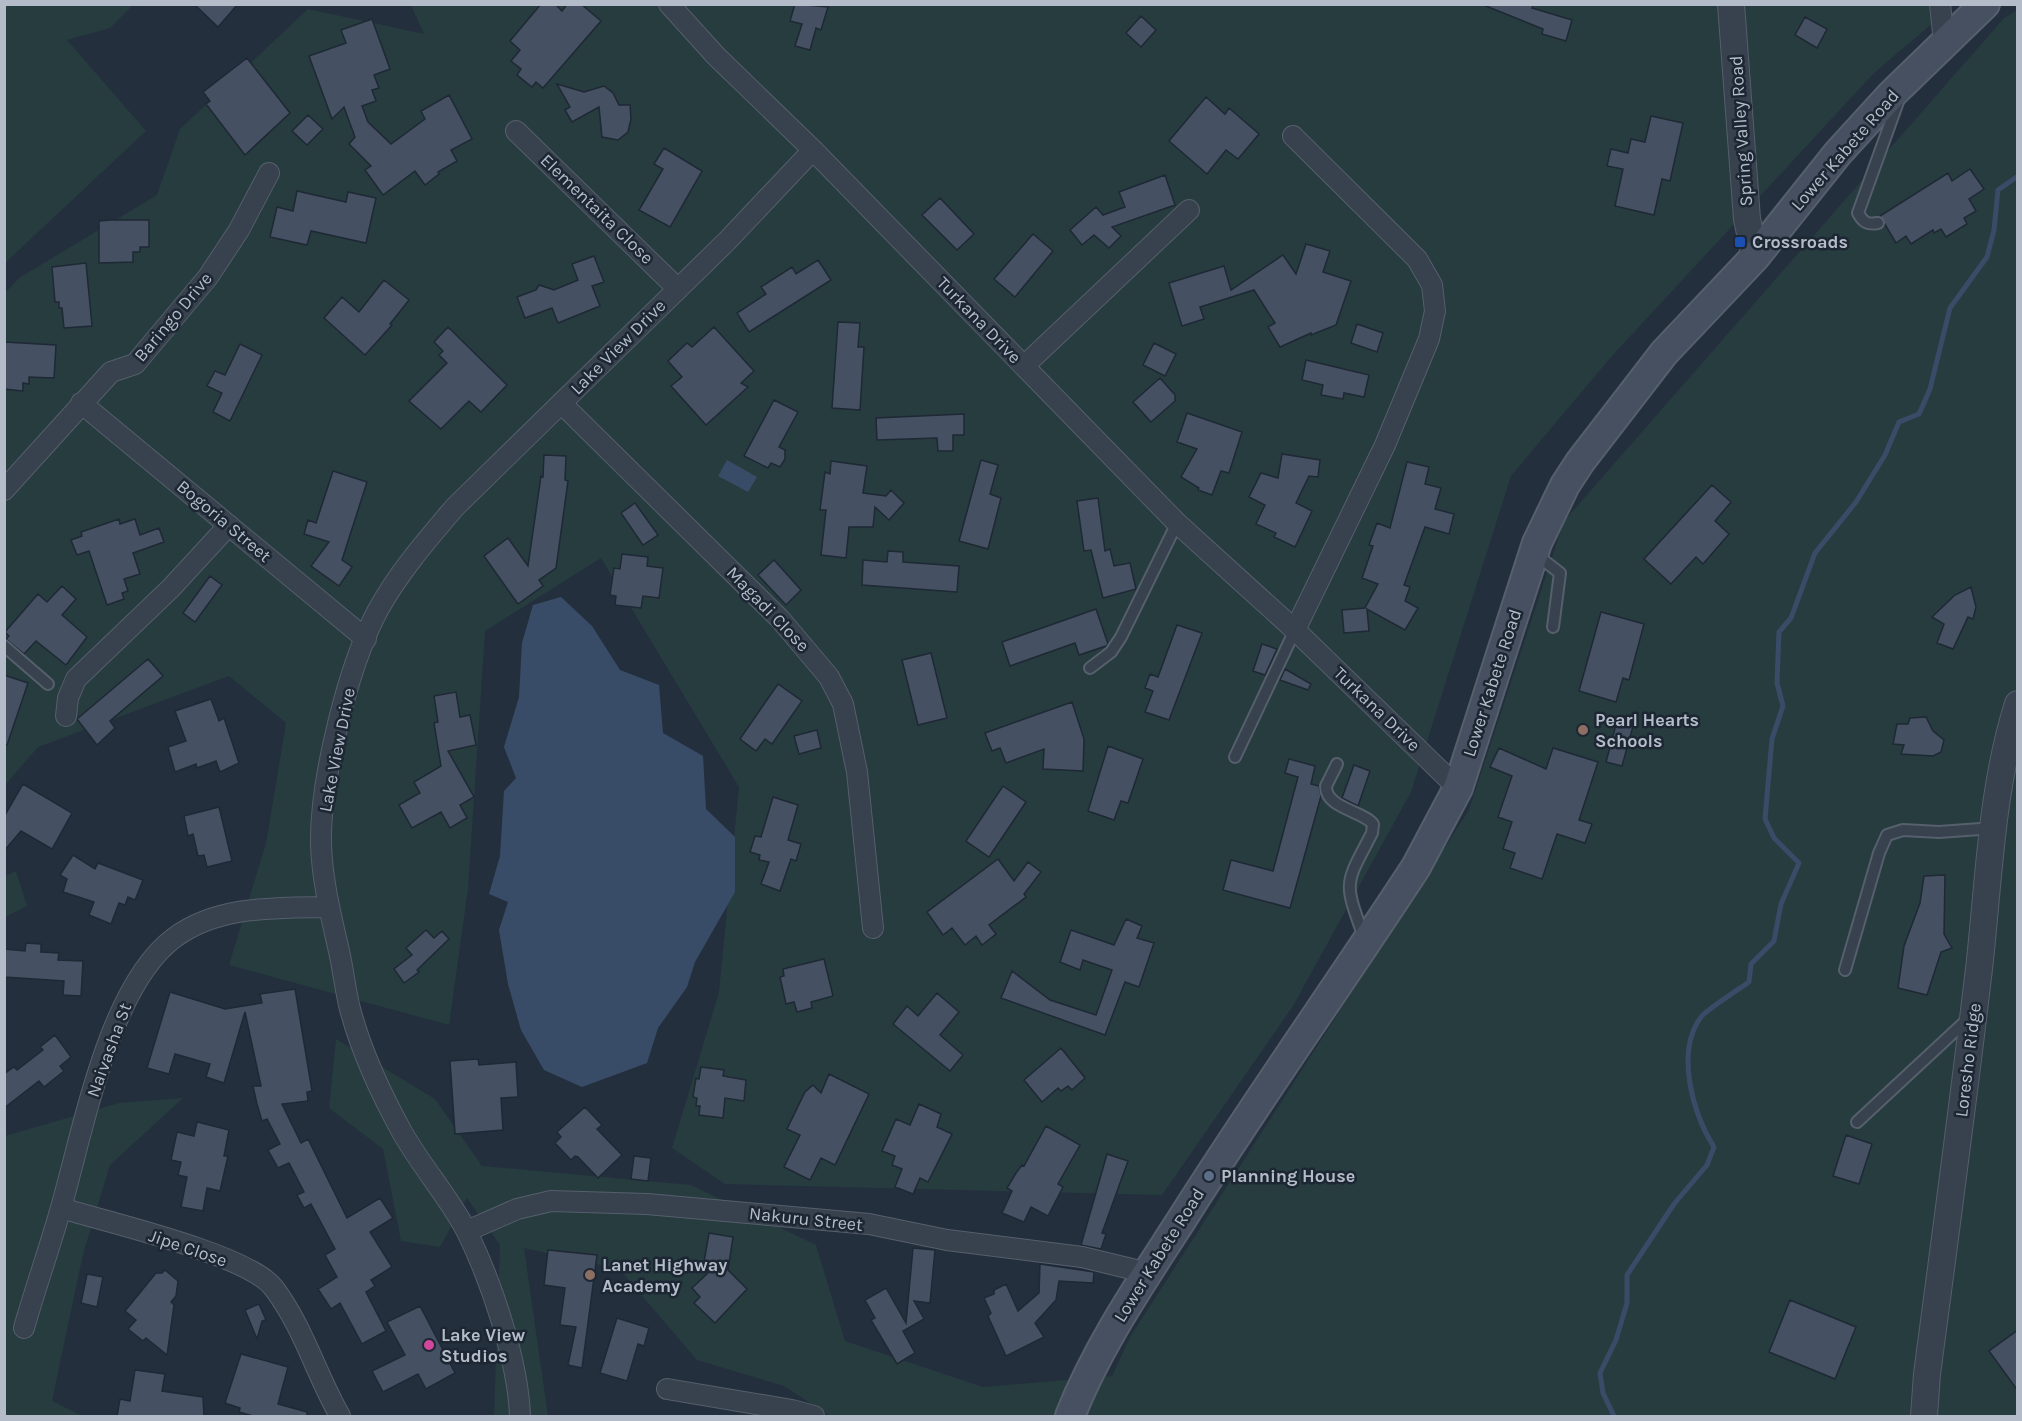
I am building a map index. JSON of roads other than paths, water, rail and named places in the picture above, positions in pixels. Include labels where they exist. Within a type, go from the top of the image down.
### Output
[{"type":"main road","name":"Lower Kabete Road","points":[[1070,1416],[1098,1352],[1233,1138],[1421,859],[1458,788],[1534,553],[1550,513],[1580,462],[1664,353],[1755,257],[1838,153],[1905,82],[1985,4]]},
{"type":"street","name":"Turkana Drive","points":[[669,4],[716,56],[813,150],[1177,523],[1296,630],[1458,788]]},
{"type":"street","name":"Spring Valley Road","points":[[1731,4],[1747,219],[1755,257]]},
{"type":"street","points":[[1941,4],[1944,43]]},
{"type":"street","name":"Elementaita Close","points":[[516,131],[677,288]]},
{"type":"street","points":[[1293,136],[1417,259],[1432,285],[1435,311],[1429,339],[1385,445],[1296,630]]},
{"type":"street","name":"Lake View Drive","points":[[520,1416],[519,1391],[508,1343],[467,1231],[403,1133],[364,1054],[349,1005],[328,908],[321,843],[324,808],[342,709],[351,677],[377,612],[395,581],[455,507],[727,241],[813,150]]},
{"type":"street","name":"Baringo Drive","points":[[4,490],[111,372],[135,364],[208,278],[257,199],[269,173]]},
{"type":"street","points":[[1024,366],[1189,210]]},
{"type":"street","name":"Bogoria Street","points":[[81,403],[366,639]]},
{"type":"street","name":"Magadi Close","points":[[561,404],[780,619],[830,676],[843,704],[857,772],[873,928]]},
{"type":"street","points":[[66,716],[68,698],[76,680],[171,588],[229,525]]},
{"type":"street","name":"Loresho Ridge","points":[[1924,1416],[1927,1374],[1974,1014],[2002,762],[2018,704]]},
{"type":"street","name":"Naivasha St","points":[[24,1328],[61,1208],[84,1121],[123,1002],[161,950],[175,937],[216,917],[279,908],[328,908]]},
{"type":"street","name":"Nakuru Street","points":[[467,1231],[517,1209],[551,1201],[647,1204],[869,1224],[947,1240],[1082,1257],[1148,1273]]},
{"type":"street","name":"Jipe Close","points":[[61,1208],[218,1254],[260,1276],[272,1286],[307,1342],[325,1389],[340,1416]]},
{"type":"street","points":[[667,1389],[792,1410],[814,1416]]},
{"type":"lane","points":[[1878,223],[1870,225],[1862,221],[1858,213],[1905,82]]},
{"type":"lane","points":[[1090,668],[1111,652],[1121,637],[1177,523]]},
{"type":"lane","points":[[1534,553],[1560,573],[1553,627]]},
{"type":"lane","points":[[1235,757],[1296,630]]},
{"type":"lane","points":[[4,646],[48,684]]},
{"type":"lane","points":[[1337,764],[1326,786],[1328,795],[1352,813],[1368,819],[1373,824],[1372,832],[1349,878],[1348,889],[1367,942]]},
{"type":"lane","points":[[1845,970],[1879,853],[1887,835],[1903,830],[1939,832],[1994,828]]},
{"type":"lane","points":[[1857,1122],[1974,1014]]},
{"type":"water","points":[[727,460],[757,477],[748,492],[718,476]]},
{"type":"water","points":[[561,597],[592,626],[620,670],[659,685],[663,733],[703,756],[706,809],[735,837],[735,892],[695,962],[687,987],[658,1028],[647,1063],[582,1087],[544,1070],[521,1030],[508,984],[499,930],[508,902],[489,894],[500,856],[504,791],[516,778],[504,747],[519,697],[522,643],[533,605]]},
{"type":"waterway","points":[[1614,1416],[1603,1393],[1600,1373],[1616,1340],[1627,1303],[1627,1275],[1674,1204],[1707,1165],[1714,1147],[1699,1118],[1690,1083],[1689,1047],[1693,1031],[1704,1014],[1749,982],[1751,964],[1774,941],[1781,904],[1799,863],[1774,838],[1765,819],[1772,739],[1783,706],[1777,683],[1779,632],[1791,618],[1815,553],[1856,502],[1885,455],[1899,422],[1919,414],[1930,389],[1950,308],[1987,257],[1994,230],[1998,190],[2018,176]]},
{"type":"place","name":"Crossroads","points":[[1740,242]]},
{"type":"place","name":"Pearl Hearts Schools","points":[[1583,730]]},
{"type":"place","name":"Planning House","points":[[1209,1176]]},
{"type":"place","name":"Lanet Highway Academy","points":[[590,1275]]},
{"type":"place","name":"Lake View Studios","points":[[429,1345]]}]
